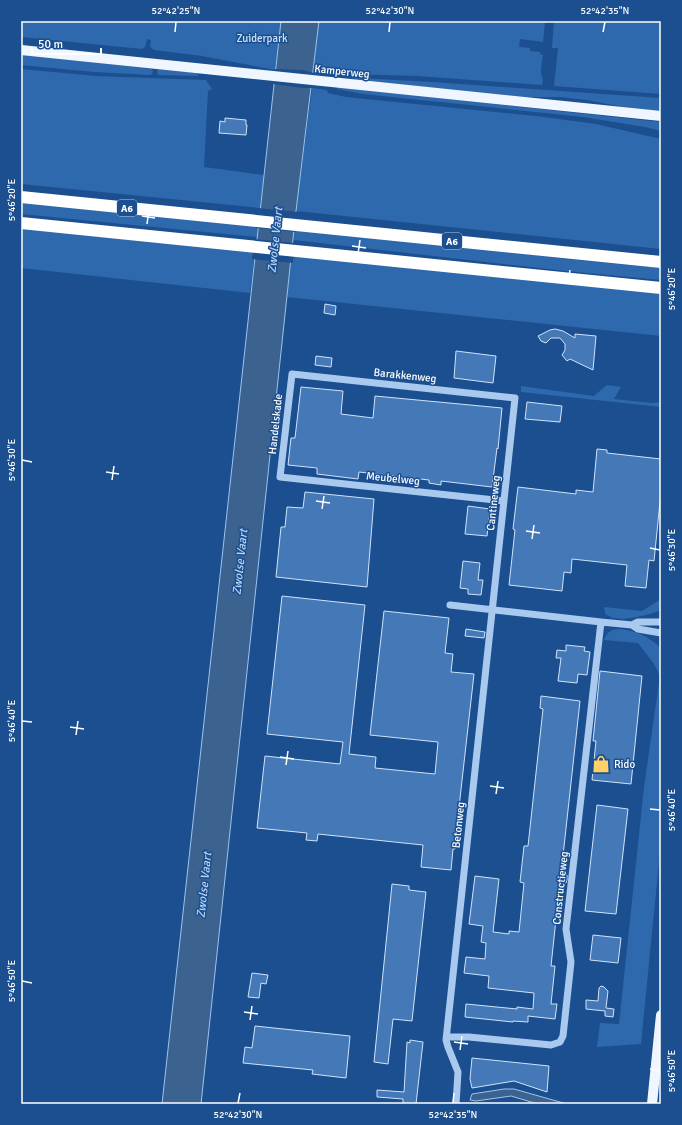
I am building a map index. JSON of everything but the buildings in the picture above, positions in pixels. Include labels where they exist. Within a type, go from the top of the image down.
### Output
[{"type":"highway","name":"A6","points":[[21,197],[661,262]]},
{"type":"highway","points":[[21,223],[661,288]]},
{"type":"main road","name":"Kamperweg","points":[[21,50],[661,116]]},
{"type":"main road","points":[[652,1104],[657,1087],[661,1015]]},
{"type":"street","name":"Barakkenweg","points":[[292,374],[515,398]]},
{"type":"street","name":"Handelskade","points":[[280,477],[292,374]]},
{"type":"street","name":"Cantineweg","points":[[492,610],[515,398]]},
{"type":"street","name":"Meubelweg","points":[[280,477],[504,501]]},
{"type":"street","points":[[450,605],[632,625],[638,629],[661,633]]},
{"type":"street","name":"Betonweg","points":[[446,1040],[492,610]]},
{"type":"street","name":"Constructieweg","points":[[446,1040],[469,1037],[555,1045],[560,1042],[563,1036],[571,962],[566,933],[601,622]]},
{"type":"street","points":[[632,625],[638,622],[661,622]]},
{"type":"street","points":[[446,1040],[458,1072],[456,1104]]},
{"type":"green space","name":"Zuiderpark","points":[[21,21],[281,21],[275,70],[202,56],[154,50],[150,47],[151,40],[147,39],[145,47],[142,49],[21,37]]},
{"type":"green space","points":[[319,21],[545,22],[543,42],[520,39],[519,47],[530,48],[530,51],[540,52],[540,54],[543,55],[541,72],[543,83],[542,85],[417,76],[313,73]]},
{"type":"green space","points":[[554,21],[661,21],[661,94],[554,86],[558,48],[552,48]]},
{"type":"green space","points":[[21,54],[152,69],[153,71],[151,75],[94,72],[21,65]]},
{"type":"green space","points":[[21,69],[96,76],[206,80],[212,89],[208,91],[204,167],[264,175],[260,208],[21,184]]},
{"type":"green space","points":[[158,69],[197,73],[198,76],[158,75]]},
{"type":"green space","points":[[359,78],[661,98],[661,111],[628,108],[587,100],[560,97],[526,97],[347,79]]},
{"type":"green space","points":[[338,87],[661,122],[661,131],[583,117],[363,94],[337,89]]},
{"type":"green space","points":[[312,88],[327,90],[328,93],[346,97],[536,116],[596,124],[661,139],[661,249],[296,211]]},
{"type":"green space","points":[[21,199],[258,223],[257,237],[21,214]]},
{"type":"green space","points":[[295,226],[567,259],[661,268],[661,280],[566,271],[293,240]]},
{"type":"green space","points":[[21,227],[255,250],[250,293],[21,268]]},
{"type":"green space","points":[[292,254],[661,293],[661,336],[287,297]]},
{"type":"green space","points":[[607,385],[621,387],[614,399],[652,403],[661,402],[661,407],[521,392],[521,386],[594,396]]},
{"type":"green space","points":[[661,599],[661,610],[632,618],[624,619],[609,617],[605,613],[604,607],[642,611]]},
{"type":"green space","points":[[620,629],[632,631],[642,635],[661,648],[661,842],[641,1044],[597,1047],[600,1023],[619,1024],[644,787],[660,676],[654,664],[638,643],[604,640],[606,635],[610,632]]},
{"type":"water","name":"Zwolse Vaart","points":[[281,21],[319,21],[296,211],[201,1104],[162,1104]]},
{"type":"water","points":[[514,1089],[567,1104],[538,1104],[511,1096],[476,1101],[470,1100],[472,1094]]},
{"type":"pier","points":[[275,69],[303,70],[314,73],[312,88],[273,84]]},
{"type":"pier","points":[[258,208],[298,212],[296,232],[256,228]]},
{"type":"pier","points":[[254,239],[295,243],[293,263],[252,259]]},
{"type":"place","name":"Rido","points":[[601,764]]}]
